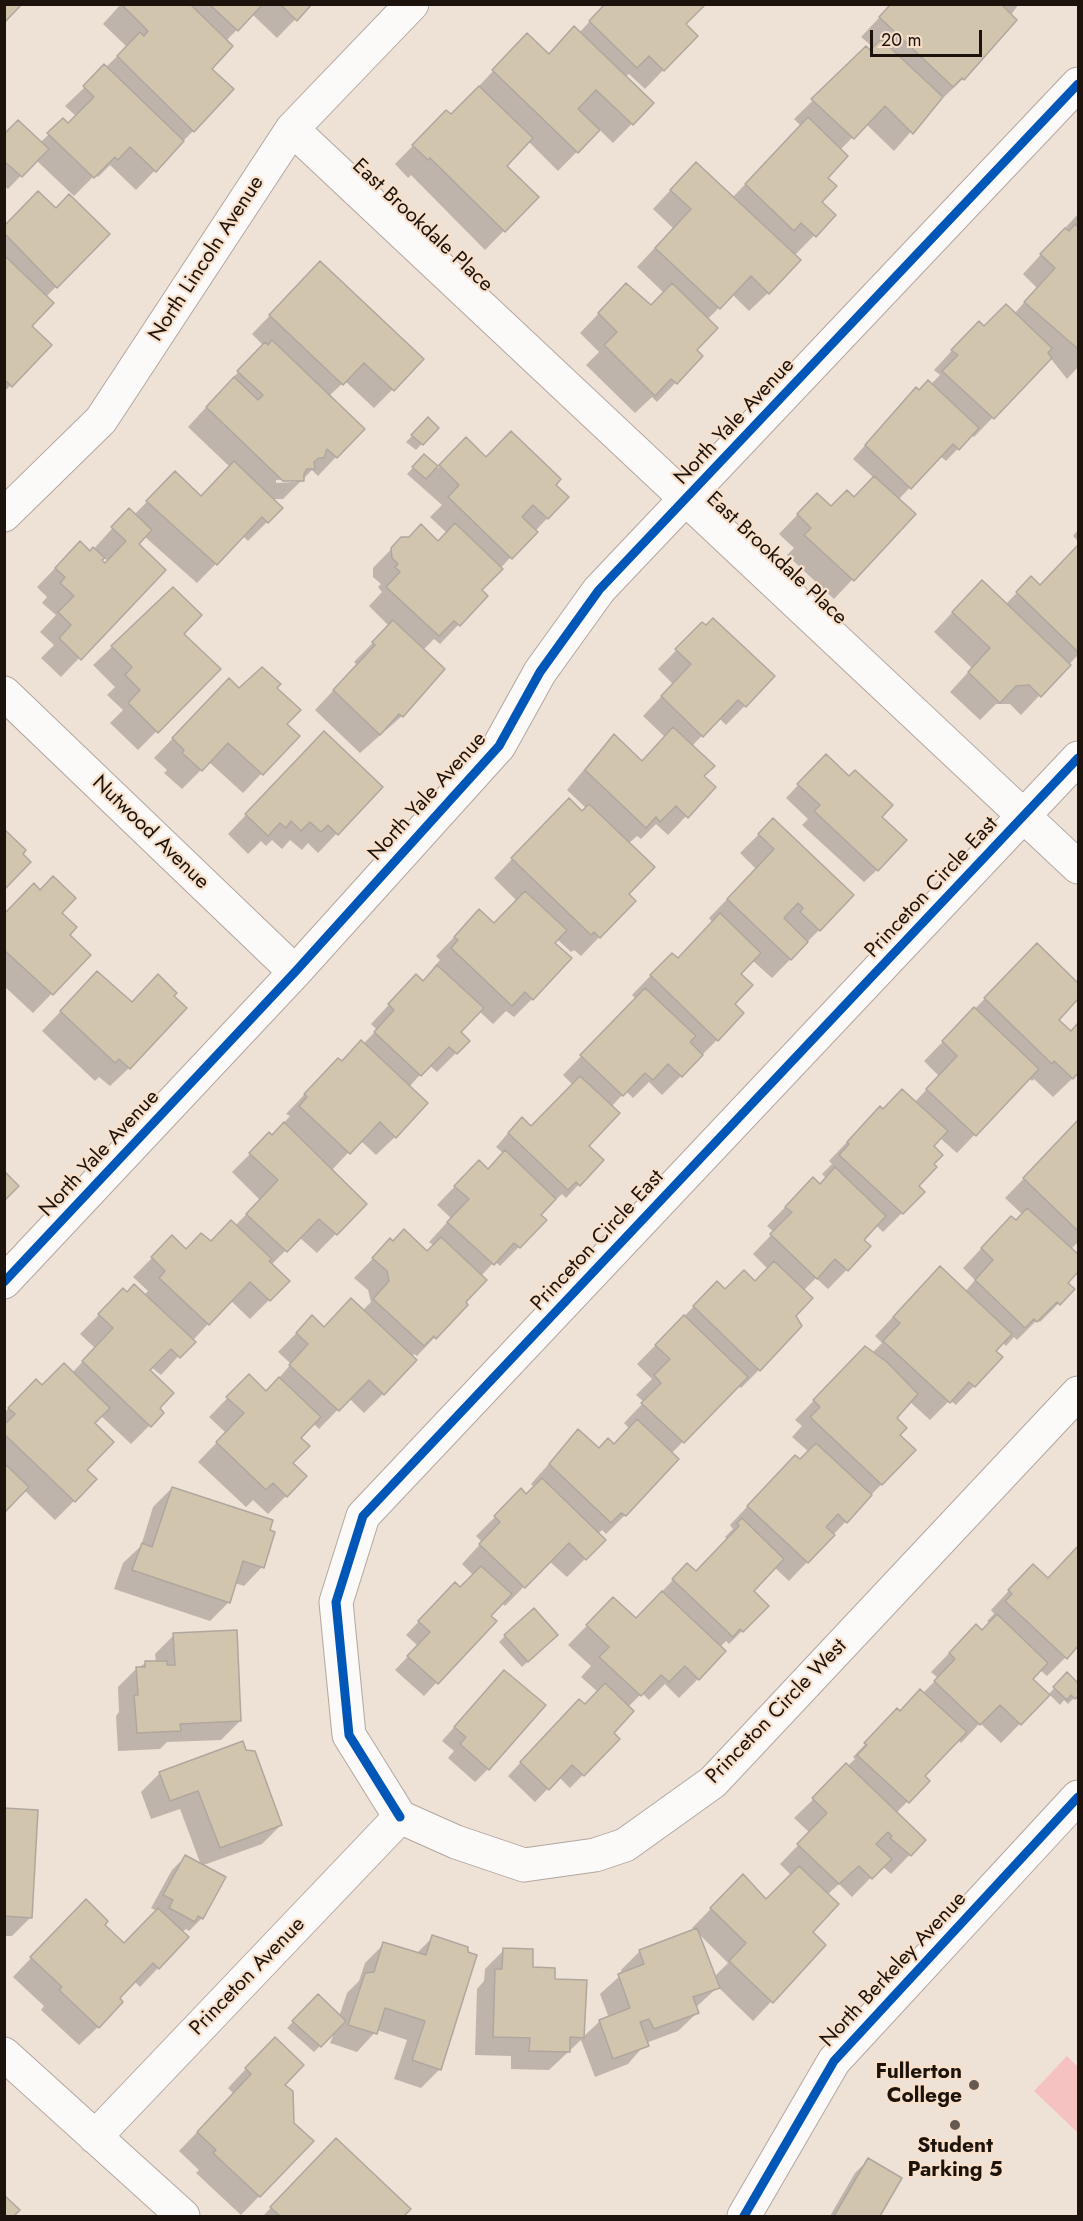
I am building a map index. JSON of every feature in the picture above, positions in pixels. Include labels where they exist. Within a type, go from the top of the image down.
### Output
[{"type":"street","name":"North Lincoln Avenue","points":[[4,515],[101,420],[292,129],[412,4]]},
{"type":"street","name":"North Yale Avenue","points":[[4,1282],[295,972],[499,746],[540,672],[598,590],[687,499],[1078,84]]},
{"type":"street","name":"East Brookdale Place","points":[[292,129],[1078,867]]},
{"type":"street","name":"Nutwood Avenue","points":[[4,693],[295,972]]},
{"type":"street","name":"Princeton Circle East","points":[[400,1817],[349,1735],[336,1602],[363,1516],[1078,758]]},
{"type":"street","name":"Princeton Circle West","points":[[400,1817],[456,1842],[524,1865],[595,1855],[626,1845],[713,1782],[1078,1393]]},
{"type":"street","name":"North Berkeley Avenue","points":[[744,2217],[834,2061],[1078,1797]]},
{"type":"street","name":"Princeton Avenue","points":[[95,2137],[400,1817]]},
{"type":"street","points":[[4,2054],[183,2217]]},
{"type":"shaded area","points":[[1067,2056],[1078,2067],[1078,2133],[1034,2091]]},
{"type":"building","points":[[4,4],[22,4],[4,23]]},
{"type":"building","points":[[121,4],[190,4],[233,46],[212,69],[234,89],[194,132],[117,56],[140,32],[144,36],[148,31]]},
{"type":"building","points":[[209,4],[263,4],[238,31]]},
{"type":"building","points":[[280,4],[312,4],[297,21]]},
{"type":"building","points":[[605,4],[702,4],[704,6],[686,24],[698,36],[664,71],[649,56],[637,68],[589,21]]},
{"type":"building","points":[[891,4],[1001,4],[1017,20],[964,80],[962,78],[953,87],[879,17]]},
{"type":"building","points":[[574,26],[654,103],[633,125],[596,90],[578,109],[600,130],[578,153],[492,70],[527,33],[549,54]]},
{"type":"building","points":[[881,39],[943,97],[913,134],[885,106],[854,139],[811,99],[866,46],[870,50]]},
{"type":"building","points":[[104,64],[184,141],[156,172],[130,147],[118,160],[115,157],[94,178],[47,133],[63,118],[68,123],[94,97],[83,86]]},
{"type":"building","points":[[479,86],[533,138],[507,166],[539,197],[505,232],[430,158],[428,160],[412,145],[446,110],[451,114]]},
{"type":"building","points":[[808,117],[848,156],[828,178],[837,186],[822,202],[836,215],[816,237],[801,223],[794,231],[745,184]]},
{"type":"building","points":[[18,120],[49,149],[22,177],[4,161],[4,134]]},
{"type":"building","points":[[696,162],[801,260],[769,294],[751,276],[720,309],[655,248],[691,209],[670,190]]},
{"type":"building","points":[[38,191],[56,208],[69,194],[110,234],[57,288],[4,233],[4,226]]},
{"type":"building","points":[[1075,224],[1078,227],[1078,349],[1024,302],[1055,268],[1040,254],[1065,228],[1069,231]]},
{"type":"building","points":[[4,255],[54,303],[32,326],[52,345],[12,387],[4,379]]},
{"type":"building","points":[[320,261],[424,359],[394,391],[364,363],[343,385],[269,315]]},
{"type":"building","points":[[626,283],[651,305],[672,283],[718,328],[697,350],[703,356],[677,384],[671,379],[655,396],[604,345],[617,332],[598,313]]},
{"type":"building","points":[[1006,304],[1052,348],[1048,353],[1052,358],[994,419],[942,371],[958,355],[951,350],[979,321],[984,326]]},
{"type":"building","points":[[272,340],[365,429],[337,458],[327,449],[324,458],[319,458],[314,462],[315,469],[307,469],[304,481],[283,481],[206,407],[234,377],[258,400],[263,395],[237,371],[265,342],[268,345]]},
{"type":"building","points":[[928,380],[979,428],[959,450],[953,444],[911,489],[865,445],[916,387],[919,390]]},
{"type":"building","points":[[428,417],[439,428],[423,445],[411,435]]},
{"type":"building","points":[[511,431],[561,479],[556,485],[569,497],[548,519],[533,505],[522,517],[538,532],[512,559],[448,497],[459,485],[439,465],[466,437],[486,457]]},
{"type":"building","points":[[424,454],[438,466],[426,479],[412,467]]},
{"type":"building","points":[[234,461],[283,508],[268,523],[262,517],[217,565],[146,501],[175,471],[201,496]]},
{"type":"building","points":[[874,476],[916,514],[854,581],[804,535],[811,528],[797,514],[817,493],[831,506],[847,490],[854,497]]},
{"type":"building","points":[[129,508],[152,530],[139,544],[166,570],[81,660],[59,638],[71,625],[58,612],[74,596],[60,583],[65,577],[55,568],[80,541],[90,551],[93,547],[105,558],[102,560],[105,563],[126,541],[111,527]]},
{"type":"building","points":[[455,523],[503,569],[482,590],[488,596],[460,626],[454,621],[439,636],[386,587],[400,572],[395,567],[398,564],[392,558],[391,548],[401,537],[409,537],[421,524],[438,541]]},
{"type":"building","points":[[1078,545],[1078,652],[1016,592],[1031,576],[1040,585]]},
{"type":"building","points":[[982,580],[1071,665],[1041,697],[1029,685],[1016,686],[1000,703],[968,672],[990,648],[952,612]]},
{"type":"building","points":[[173,587],[202,615],[184,634],[221,669],[158,733],[128,703],[140,690],[125,675],[132,667],[111,646]]},
{"type":"building","points":[[713,618],[775,676],[746,707],[738,700],[703,737],[661,696],[691,664],[675,649],[702,622],[706,625]]},
{"type":"building","points":[[393,620],[445,669],[403,717],[399,714],[380,735],[333,690],[375,645],[372,642]]},
{"type":"building","points":[[262,667],[281,684],[277,688],[301,710],[287,724],[300,736],[263,775],[228,743],[202,771],[182,753],[184,750],[172,738],[229,678],[239,688]]},
{"type":"building","points":[[673,727],[715,766],[704,776],[716,787],[688,818],[676,806],[660,822],[656,817],[646,828],[585,770],[614,734],[642,761]]},
{"type":"building","points":[[324,731],[383,787],[338,835],[328,825],[321,832],[310,822],[301,831],[291,821],[286,828],[280,823],[268,836],[245,814]]},
{"type":"building","points":[[826,754],[849,776],[855,770],[893,805],[882,817],[907,840],[878,871],[814,811],[820,805],[797,784]]},
{"type":"building","points":[[569,798],[582,811],[589,804],[655,867],[629,894],[636,901],[600,938],[594,932],[591,935],[511,858]]},
{"type":"building","points":[[773,818],[854,895],[820,931],[800,912],[803,908],[798,903],[784,918],[808,942],[791,960],[727,899],[774,849],[758,834]]},
{"type":"building","points":[[4,829],[26,850],[23,854],[31,862],[4,890]]},
{"type":"building","points":[[53,876],[76,898],[62,913],[77,927],[70,935],[91,955],[53,995],[4,950],[4,914],[34,883],[40,890]]},
{"type":"building","points":[[525,891],[567,930],[555,943],[572,958],[533,1000],[525,992],[512,1006],[451,948],[458,940],[454,937],[479,909],[494,923]]},
{"type":"building","points":[[720,913],[761,953],[741,974],[753,985],[735,1004],[744,1013],[718,1041],[650,975],[672,953],[678,958]]},
{"type":"building","points":[[1037,943],[1078,983],[1078,999],[1059,1020],[1071,1031],[1078,1023],[1078,1073],[1073,1079],[1054,1061],[1052,1064],[984,998]]},
{"type":"building","points":[[437,965],[484,1008],[461,1032],[470,1041],[457,1054],[449,1047],[421,1076],[374,1032],[394,1010],[388,1004],[416,974],[423,981]]},
{"type":"building","points":[[97,971],[132,1002],[158,974],[177,993],[174,996],[187,1008],[130,1069],[119,1059],[115,1063],[60,1011]]},
{"type":"building","points":[[645,988],[696,1036],[690,1042],[703,1055],[682,1077],[668,1064],[653,1080],[645,1073],[623,1096],[580,1055]]},
{"type":"building","points":[[974,1007],[1039,1069],[976,1136],[926,1089],[957,1056],[942,1041]]},
{"type":"building","points":[[361,1040],[428,1103],[396,1138],[380,1122],[350,1154],[299,1106],[307,1097],[304,1094],[338,1058],[342,1061]]},
{"type":"building","points":[[580,1076],[620,1113],[589,1146],[604,1160],[580,1186],[576,1182],[568,1190],[508,1133],[522,1117],[531,1126]]},
{"type":"building","points":[[902,1089],[948,1131],[934,1146],[943,1155],[934,1164],[937,1167],[919,1186],[925,1192],[903,1214],[839,1155],[849,1144],[847,1142],[880,1106],[883,1109]]},
{"type":"building","points":[[1078,1120],[1078,1231],[1023,1178]]},
{"type":"building","points":[[284,1122],[367,1204],[337,1235],[319,1219],[287,1252],[246,1214],[278,1180],[249,1153],[269,1132],[272,1135]]},
{"type":"building","points":[[505,1150],[556,1199],[541,1215],[547,1220],[520,1248],[514,1243],[494,1265],[447,1222],[469,1199],[454,1186],[479,1160],[488,1169]]},
{"type":"building","points":[[835,1167],[886,1216],[864,1240],[871,1246],[848,1271],[835,1259],[817,1279],[770,1234],[792,1212],[785,1207],[813,1177],[820,1184]]},
{"type":"building","points":[[4,1171],[19,1186],[4,1201]]},
{"type":"building","points":[[1027,1208],[1078,1254],[1078,1272],[1068,1283],[1075,1289],[1060,1305],[1057,1302],[1037,1322],[1034,1319],[1025,1328],[975,1280],[993,1260],[981,1248],[1011,1216],[1016,1220]]},
{"type":"building","points":[[231,1220],[272,1259],[269,1261],[290,1281],[270,1301],[250,1282],[209,1325],[159,1278],[165,1271],[151,1257],[172,1235],[186,1249],[201,1233],[211,1241]]},
{"type":"building","points":[[404,1229],[427,1251],[441,1237],[487,1280],[466,1302],[468,1305],[436,1339],[434,1336],[424,1346],[373,1299],[389,1281],[387,1271],[372,1258],[390,1238],[393,1241]]},
{"type":"building","points":[[774,1261],[813,1298],[796,1316],[802,1326],[760,1371],[693,1306],[717,1281],[725,1289],[744,1270],[755,1281]]},
{"type":"building","points":[[940,1266],[1012,1334],[996,1351],[1003,1357],[975,1387],[969,1382],[950,1403],[883,1341],[900,1323],[893,1317]]},
{"type":"building","points":[[134,1284],[196,1342],[180,1358],[171,1349],[150,1370],[174,1393],[160,1408],[164,1413],[151,1427],[82,1361],[113,1328],[98,1314],[123,1288],[127,1292]]},
{"type":"building","points":[[351,1298],[417,1360],[384,1395],[369,1380],[339,1411],[289,1365],[308,1344],[296,1333],[312,1315],[324,1327]]},
{"type":"building","points":[[684,1315],[748,1377],[684,1443],[641,1403],[661,1383],[654,1375],[670,1359],[655,1345]]},
{"type":"building","points":[[865,1346],[887,1362],[918,1394],[897,1418],[907,1428],[900,1435],[916,1450],[882,1485],[810,1417],[820,1407],[813,1400]]},
{"type":"building","points":[[64,1363],[110,1408],[95,1423],[114,1442],[87,1470],[97,1479],[75,1502],[4,1434],[4,1425],[15,1414],[8,1408],[36,1379],[42,1385]]},
{"type":"building","points":[[249,1374],[266,1391],[279,1377],[321,1417],[301,1438],[310,1446],[293,1463],[307,1476],[287,1497],[273,1483],[266,1490],[216,1442],[244,1413],[226,1397]]},
{"type":"building","points":[[637,1419],[679,1459],[626,1516],[621,1513],[611,1523],[549,1464],[578,1429],[599,1448],[608,1438],[614,1444]]},
{"type":"building","points":[[816,1443],[872,1495],[847,1523],[838,1514],[826,1527],[835,1535],[808,1563],[747,1506],[795,1455],[800,1459]]},
{"type":"building","points":[[4,1463],[29,1487],[4,1513]]},
{"type":"building","points":[[542,1478],[606,1540],[586,1560],[569,1543],[525,1588],[479,1544],[500,1522],[494,1516],[521,1488],[526,1494]]},
{"type":"building","points":[[172,1487],[273,1520],[270,1530],[275,1532],[264,1568],[243,1561],[230,1603],[132,1570],[142,1543],[152,1547]]},
{"type":"building","points":[[742,1518],[784,1559],[754,1591],[769,1606],[743,1632],[740,1629],[733,1637],[672,1579],[687,1563],[696,1571],[739,1526],[737,1523]]},
{"type":"building","points":[[1078,1546],[1078,1646],[1067,1659],[1005,1601],[1012,1594],[1008,1590],[1033,1564],[1048,1578]]},
{"type":"building","points":[[481,1566],[512,1594],[491,1616],[497,1621],[438,1684],[407,1656],[430,1632],[418,1621],[455,1582],[460,1587]]},
{"type":"building","points":[[662,1591],[726,1651],[699,1680],[685,1666],[669,1682],[661,1675],[641,1696],[599,1657],[609,1647],[586,1625],[613,1597],[636,1618]]},
{"type":"building","points":[[534,1608],[558,1635],[528,1662],[504,1635]]},
{"type":"building","points":[[997,1614],[1048,1663],[1033,1679],[1050,1695],[1021,1725],[1000,1705],[980,1725],[934,1681],[955,1659],[949,1653],[976,1624],[982,1630]]},
{"type":"building","points":[[237,1630],[241,1721],[180,1724],[181,1731],[137,1733],[134,1695],[138,1695],[136,1667],[145,1667],[145,1661],[167,1661],[167,1665],[175,1665],[173,1633]]},
{"type":"building","points":[[504,1670],[546,1705],[489,1770],[460,1744],[466,1737],[454,1727]]},
{"type":"building","points":[[1067,1672],[1078,1683],[1078,1696],[1075,1699],[1071,1695],[1067,1700],[1053,1687]]},
{"type":"building","points":[[605,1683],[634,1711],[614,1733],[620,1739],[584,1776],[572,1765],[549,1790],[520,1762],[579,1699],[585,1704]]},
{"type":"building","points":[[920,1689],[967,1732],[925,1776],[930,1781],[909,1803],[857,1755],[867,1745],[864,1743],[897,1708],[900,1711]]},
{"type":"building","points":[[243,1741],[246,1750],[255,1751],[282,1825],[220,1848],[198,1791],[170,1801],[159,1772]]},
{"type":"building","points":[[846,1763],[926,1840],[911,1856],[890,1838],[892,1836],[888,1832],[876,1844],[892,1859],[872,1879],[859,1866],[839,1884],[797,1844],[827,1813],[812,1798]]},
{"type":"building","points":[[4,1808],[38,1810],[32,1918],[4,1916]]},
{"type":"building","points":[[185,1855],[226,1877],[203,1919],[198,1916],[195,1922],[169,1908],[173,1900],[163,1895]]},
{"type":"building","points":[[799,1866],[839,1904],[813,1932],[826,1945],[773,2003],[729,1961],[746,1943],[710,1908],[743,1874],[766,1899]]},
{"type":"building","points":[[86,1899],[108,1921],[105,1925],[124,1943],[158,1908],[189,1937],[159,1969],[153,1963],[120,1998],[123,2002],[99,2028],[59,1990],[62,1987],[30,1957]]},
{"type":"building","points":[[697,1928],[720,1988],[693,1997],[699,2013],[654,2029],[649,2019],[640,2022],[649,2046],[613,2059],[599,2020],[630,2008],[618,1974],[644,1964],[639,1950]]},
{"type":"building","points":[[432,1935],[468,1947],[468,1952],[477,1955],[441,2070],[412,2060],[425,2021],[385,2008],[377,2034],[348,2025],[365,1973],[374,1972],[383,1942],[426,1955]]},
{"type":"building","points":[[503,1948],[533,1949],[533,1967],[555,1968],[555,1979],[587,1980],[584,2038],[570,2037],[570,2052],[529,2051],[530,2038],[493,2037],[495,1969],[502,1969]]},
{"type":"building","points":[[318,1994],[346,2021],[321,2047],[292,2021]]},
{"type":"building","points":[[275,2037],[304,2065],[285,2085],[293,2091],[294,2123],[314,2141],[260,2197],[213,2153],[216,2150],[197,2132],[251,2074],[245,2068]]},
{"type":"building","points":[[336,2138],[411,2209],[404,2216],[280,2216],[270,2207]]},
{"type":"building","points":[[868,2158],[902,2178],[880,2216],[834,2216]]},
{"type":"building","points":[[4,2195],[20,2210],[14,2216],[4,2216]]},
{"type":"cycle path","points":[[4,1282],[295,972],[499,746],[540,672],[599,590],[1078,84]]},
{"type":"cycle path","points":[[400,1817],[349,1735],[336,1602],[363,1516],[1078,758]]},
{"type":"cycle path","points":[[744,2216],[834,2061],[1078,1797]]},
{"type":"place","name":"Fullerton College","points":[[974,2085]]},
{"type":"place","name":"Student Parking 5","points":[[955,2125]]}]
